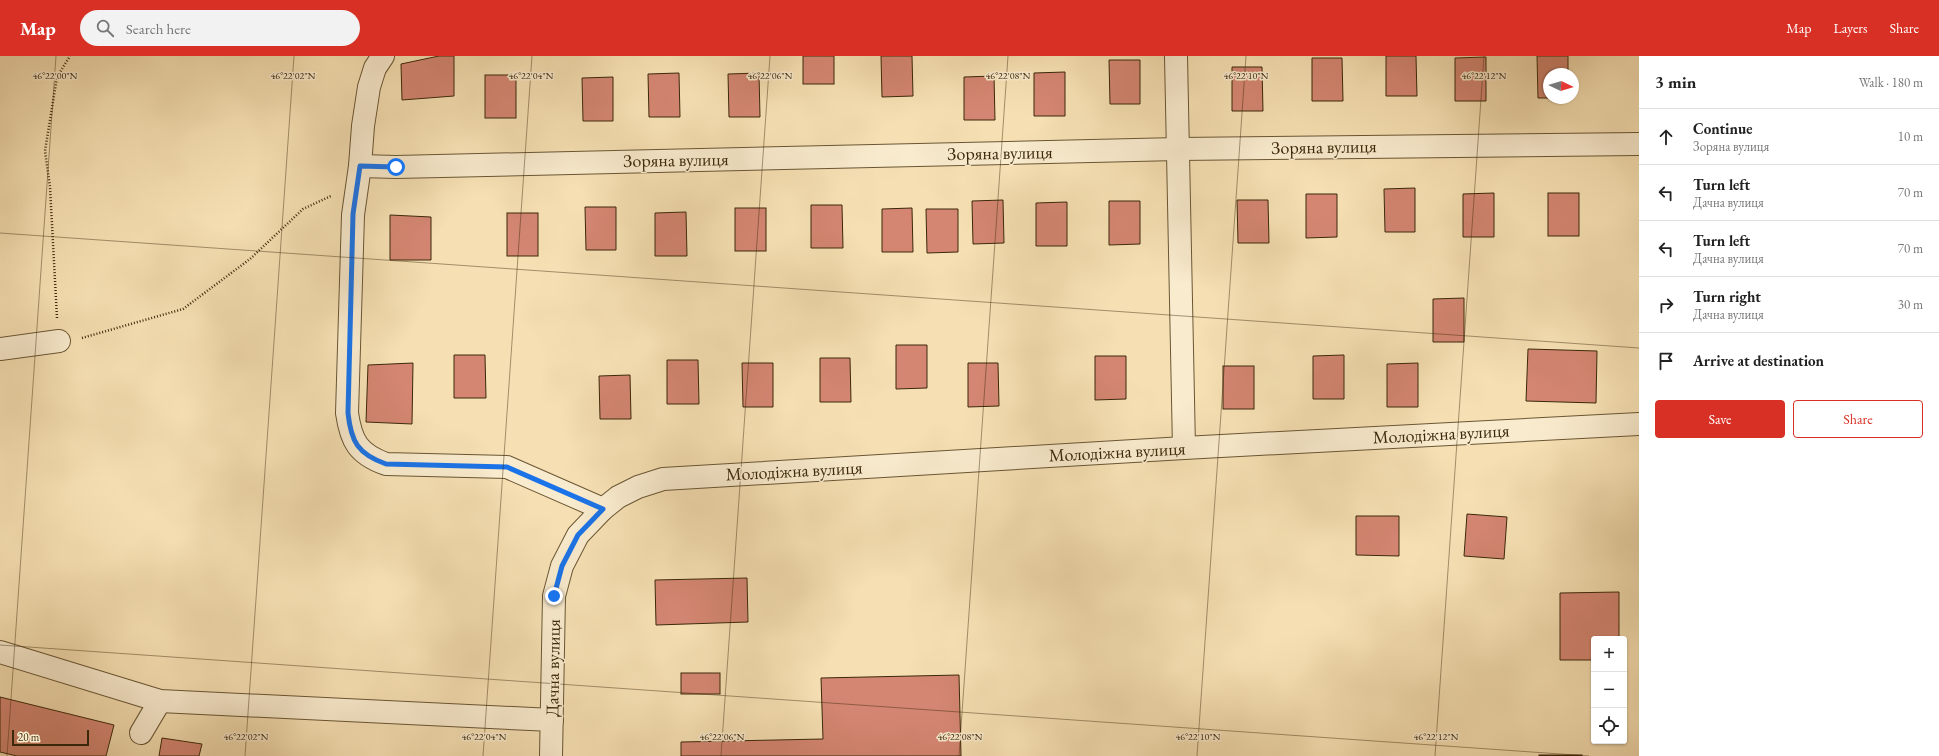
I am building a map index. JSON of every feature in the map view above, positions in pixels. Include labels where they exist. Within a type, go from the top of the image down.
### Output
[{"type":"street","points":[[382,56],[375,68],[369,87],[363,126],[357,192],[353,214],[348,413],[349,429],[358,446],[369,458],[386,464],[507,467],[603,509]]},
{"type":"street","points":[[1176,56],[1184,448]]},
{"type":"street","name":"Зоряна вулиця","points":[[360,166],[396,167],[1178,149],[1639,144]]},
{"type":"street","points":[[0,349],[59,341]]},
{"type":"street","name":"Молодіжна вулиця","points":[[603,509],[618,496],[662,478],[1639,424]]},
{"type":"street","name":"Дачна вулиця","points":[[551,756],[554,596],[562,566],[578,535],[603,509]]},
{"type":"street","points":[[0,652],[160,700],[552,720]]},
{"type":"street","points":[[141,733],[160,700]]},
{"type":"path","points":[[70,56],[57,77],[45,151],[50,187],[59,341],[90,336],[183,309],[250,259],[303,209],[338,192],[357,192]]},
{"type":"building","points":[[439,56],[454,56],[454,96],[402,100],[401,64]]},
{"type":"building","points":[[803,56],[834,56],[834,84],[803,84]]},
{"type":"building","points":[[881,56],[912,56],[913,96],[882,97]]},
{"type":"building","points":[[1386,56],[1416,56],[1417,96],[1386,96]]},
{"type":"building","points":[[1537,56],[1568,56],[1568,68],[1543,68],[1543,98],[1538,98]]},
{"type":"building","points":[[1486,57],[1486,101],[1455,101],[1455,58]]},
{"type":"building","points":[[1312,58],[1342,58],[1343,101],[1312,101]]},
{"type":"building","points":[[1109,60],[1140,60],[1140,104],[1110,104]]},
{"type":"building","points":[[1232,67],[1262,67],[1263,111],[1232,111]]},
{"type":"building","points":[[1065,72],[1065,116],[1034,116],[1034,73]]},
{"type":"building","points":[[679,73],[680,117],[649,117],[648,74]]},
{"type":"building","points":[[759,73],[760,117],[729,117],[728,74]]},
{"type":"building","points":[[485,75],[516,75],[516,118],[485,118]]},
{"type":"building","points":[[994,76],[995,120],[964,120],[964,77]]},
{"type":"building","points":[[613,77],[613,121],[583,121],[582,78]]},
{"type":"building","points":[[1415,188],[1415,232],[1385,232],[1384,189]]},
{"type":"building","points":[[1494,193],[1494,237],[1463,237],[1463,194]]},
{"type":"building","points":[[1548,193],[1579,193],[1579,236],[1548,236]]},
{"type":"building","points":[[1306,194],[1337,194],[1337,237],[1306,238]]},
{"type":"building","points":[[1003,200],[1004,243],[973,244],[972,201]]},
{"type":"building","points":[[1237,200],[1268,200],[1269,243],[1238,243]]},
{"type":"building","points":[[1109,201],[1140,201],[1140,244],[1109,245]]},
{"type":"building","points":[[1067,202],[1067,246],[1036,246],[1036,203]]},
{"type":"building","points":[[811,205],[842,205],[843,248],[811,248]]},
{"type":"building","points":[[585,207],[616,207],[616,250],[586,250]]},
{"type":"building","points":[[735,208],[766,208],[766,251],[735,251]]},
{"type":"building","points":[[912,208],[913,252],[882,252],[882,209]]},
{"type":"building","points":[[926,209],[958,209],[958,252],[927,253]]},
{"type":"building","points":[[686,212],[687,256],[655,256],[655,213]]},
{"type":"building","points":[[507,213],[538,213],[538,256],[507,256]]},
{"type":"building","points":[[390,215],[431,217],[431,260],[390,260]]},
{"type":"building","points":[[1464,298],[1464,342],[1433,342],[1433,299]]},
{"type":"building","points":[[896,345],[927,345],[927,388],[896,389]]},
{"type":"building","points":[[1528,349],[1597,351],[1596,403],[1526,401]]},
{"type":"building","points":[[454,355],[485,355],[486,398],[454,398]]},
{"type":"building","points":[[1344,355],[1344,399],[1313,399],[1313,356]]},
{"type":"building","points":[[1095,356],[1126,356],[1126,399],[1095,400]]},
{"type":"building","points":[[820,358],[850,358],[851,402],[820,402]]},
{"type":"building","points":[[667,360],[698,360],[699,404],[667,404]]},
{"type":"building","points":[[413,363],[412,424],[366,422],[368,365]]},
{"type":"building","points":[[742,363],[773,363],[773,407],[743,407]]},
{"type":"building","points":[[968,363],[998,363],[999,406],[968,407]]},
{"type":"building","points":[[1418,363],[1418,407],[1387,407],[1387,364]]},
{"type":"building","points":[[1223,366],[1254,366],[1254,409],[1223,409]]},
{"type":"building","points":[[630,375],[631,419],[600,419],[599,376]]},
{"type":"building","points":[[1467,514],[1507,517],[1504,559],[1464,556]]},
{"type":"building","points":[[1356,516],[1399,516],[1399,556],[1356,555]]},
{"type":"building","points":[[747,578],[748,622],[656,625],[655,580]]},
{"type":"building","points":[[1619,592],[1619,636],[1591,636],[1591,660],[1560,660],[1560,593]]},
{"type":"building","points":[[681,673],[720,673],[720,694],[681,694]]},
{"type":"building","points":[[959,675],[961,756],[681,756],[681,742],[823,739],[821,678]]},
{"type":"building","points":[[0,697],[114,725],[106,756],[17,756],[0,752]]},
{"type":"building","points":[[162,738],[202,744],[199,756],[159,756]]},
{"type":"building","points":[[1582,755],[1582,756],[1539,756]]},
{"type":"route","points":[[396,167],[360,166],[353,214],[348,413],[349,429],[358,446],[369,458],[386,464],[507,467],[603,509],[578,535],[562,566],[554,596]]}]
